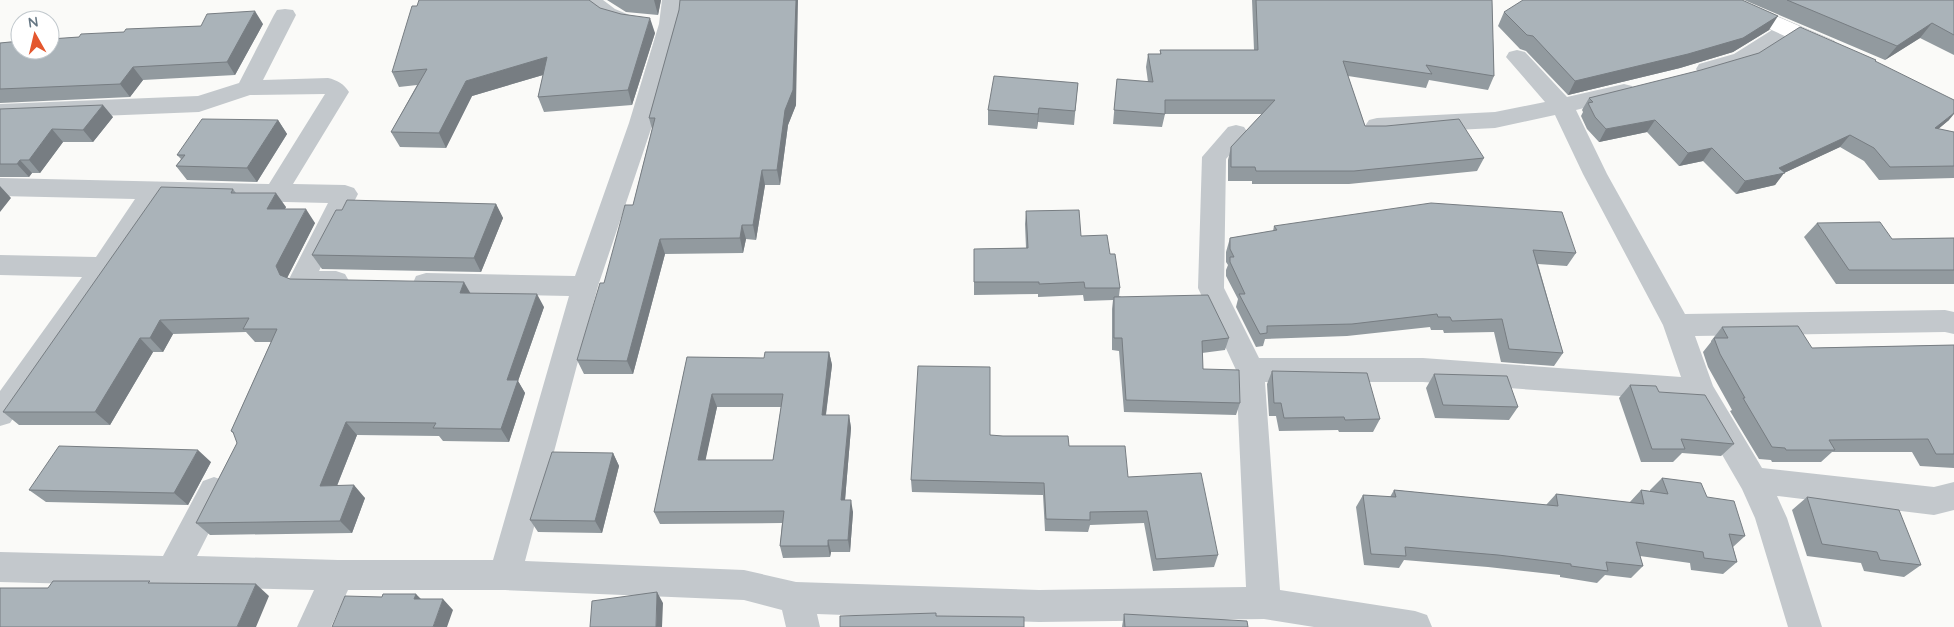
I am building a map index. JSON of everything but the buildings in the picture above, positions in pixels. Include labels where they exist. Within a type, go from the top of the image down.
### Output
[{"type":"main road","points":[[1721,0],[1849,56]]},
{"type":"street","points":[[592,0],[599,9],[616,19],[637,24],[672,12]]},
{"type":"street","points":[[504,575],[585,286],[641,123],[672,12]]},
{"type":"street","points":[[248,88],[284,16]]},
{"type":"street","points":[[1684,76],[1742,59],[1788,30]]},
{"type":"street","points":[[1517,57],[1562,106],[1596,174],[1677,325],[1700,390],[1753,480],[1772,518],[1805,627]]},
{"type":"street","points":[[0,112],[199,104],[248,88],[328,85],[338,92],[276,192]]},
{"type":"street","points":[[1377,126],[1495,120],[1649,85]]},
{"type":"street","points":[[1236,133],[1214,157],[1211,288],[1250,370],[1264,603]]},
{"type":"street","points":[[0,187],[345,194],[301,280],[360,282]]},
{"type":"street","points":[[0,414],[103,267],[154,189]]},
{"type":"street","points":[[0,265],[103,267]]},
{"type":"street","points":[[399,282],[585,286]]},
{"type":"street","points":[[1677,325],[1945,321],[1954,323]]},
{"type":"street","points":[[1250,370],[1423,370],[1700,390]]},
{"type":"street","points":[[172,572],[228,463]]},
{"type":"street","points":[[1753,480],[1934,501],[1954,496]]},
{"type":"street","points":[[2,570],[338,575],[504,575],[744,585],[800,612],[1264,603],[1415,627]]},
{"type":"street","points":[[314,627],[338,575]]}]
